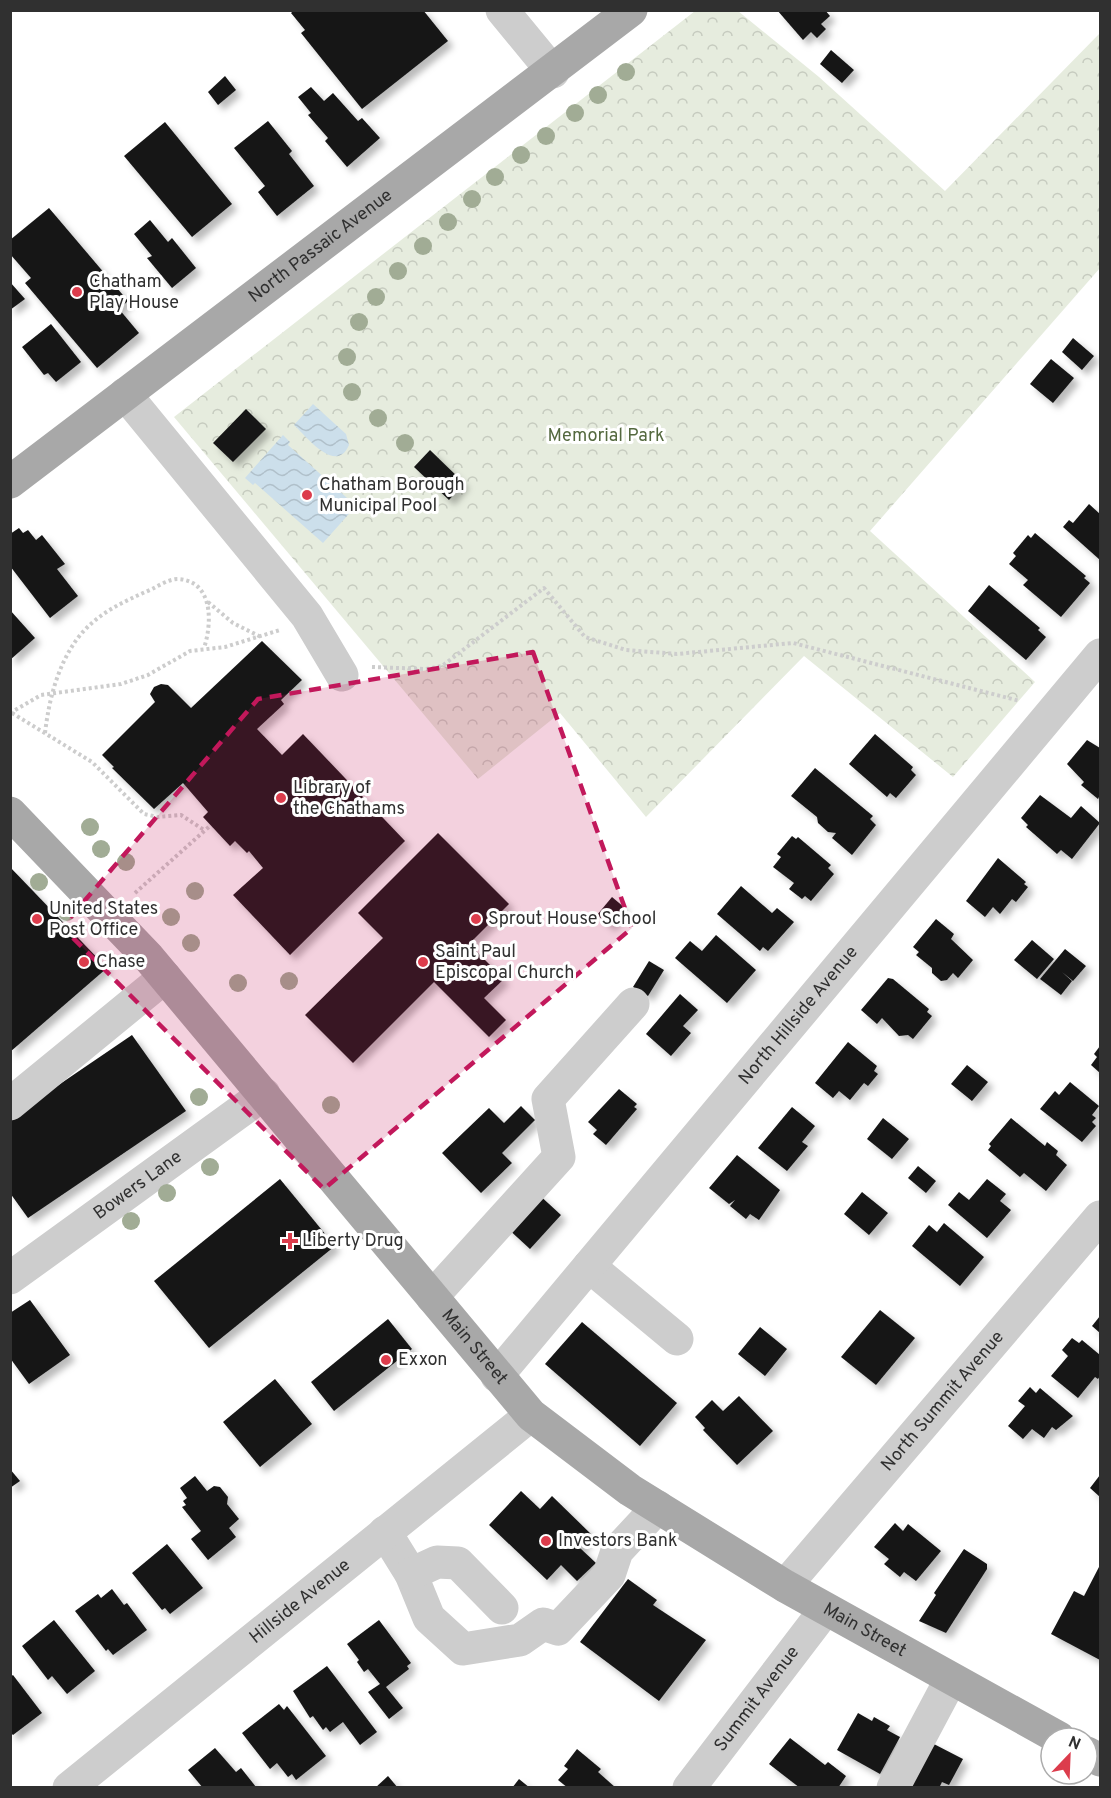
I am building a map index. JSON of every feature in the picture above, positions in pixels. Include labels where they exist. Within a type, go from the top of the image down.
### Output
[{"type":"main road","name":"North Passaic Avenue","points":[[10,482],[553,72],[631,10]]},
{"type":"main road","name":"Main Street","points":[[10,813],[54,856],[165,977],[531,1415],[566,1444],[658,1507],[785,1586],[1039,1727]]},
{"type":"street","points":[[502,10],[553,72]]},
{"type":"street","points":[[125,394],[355,671]]},
{"type":"street","name":"North Hillside Avenue","points":[[497,1376],[1101,656]]},
{"type":"street","points":[[10,1104],[34,1082],[165,977]]},
{"type":"street","points":[[432,1297],[559,1157],[548,1100],[633,1004]]},
{"type":"street","name":"Bowers Lane","points":[[10,1278],[264,1094]]},
{"type":"street","name":"North Summit Avenue","points":[[785,1586],[1101,1217]]},
{"type":"street","points":[[589,1266],[677,1339]]},
{"type":"street","name":"Hillside Avenue","points":[[69,1788],[531,1415]]},
{"type":"street","points":[[385,1532],[416,1586],[429,1617],[463,1648],[520,1640],[543,1624],[558,1629],[609,1575],[617,1551],[658,1507]]},
{"type":"street","points":[[416,1586],[437,1562],[458,1563],[502,1608]]},
{"type":"street","name":"Summit Avenue","points":[[688,1788],[825,1610]]},
{"type":"street","points":[[893,1788],[951,1679]]},
{"type":"path","points":[[45,733],[51,693],[78,639],[112,606],[176,579],[189,582],[200,590],[208,602],[233,624],[262,637]]},
{"type":"path","points":[[355,671],[426,669],[442,666],[544,588],[585,637],[615,647],[677,654],[793,643],[1031,703]]},
{"type":"path","points":[[204,648],[210,630],[208,602]]},
{"type":"path","points":[[204,830],[181,815],[158,817],[144,814],[102,771],[11,713],[40,695],[134,680],[182,654],[204,648],[225,647],[280,630]]},
{"type":"path","points":[[135,893],[211,825]]},
{"type":"highlighted area","points":[[533,652],[632,928],[324,1189],[62,927],[258,699]]},
{"type":"green space","name":"Memorial Park","points":[[695,11],[738,11],[819,77],[945,191],[1100,33],[1100,268],[870,531],[1035,682],[953,777],[804,656],[646,817],[560,713],[478,779],[174,417]]},
{"type":"water","points":[[313,404],[346,434],[349,445],[343,453],[337,456],[322,451],[294,425]]},
{"type":"water","name":"Chatham Borough Municipal Pool","points":[[283,435],[290,442],[288,445],[356,506],[323,543],[255,483],[253,485],[245,478]]},
{"type":"building","points":[[294,10],[423,10],[448,41],[362,109],[301,33],[305,30],[291,13]]},
{"type":"building","points":[[777,10],[825,10],[830,16],[821,24],[826,29],[817,38],[811,32],[803,40]]},
{"type":"building","points":[[831,50],[854,70],[842,83],[820,64]]},
{"type":"building","points":[[225,76],[236,90],[218,105],[208,92]]},
{"type":"building","points":[[311,87],[324,101],[333,93],[358,121],[362,118],[380,138],[347,167],[325,141],[328,138],[308,115],[311,113],[298,97]]},
{"type":"building","points":[[268,121],[292,151],[289,154],[314,186],[277,216],[258,192],[265,186],[234,148]]},
{"type":"building","points":[[165,122],[232,204],[192,237],[124,156]]},
{"type":"building","name":"Chatham Play House","points":[[49,208],[128,301],[119,309],[139,333],[97,368],[25,283],[31,278],[10,254],[10,240]]},
{"type":"building","points":[[150,220],[168,242],[172,238],[196,268],[172,288],[147,258],[152,256],[134,234]]},
{"type":"building","points":[[10,282],[25,299],[10,310]]},
{"type":"building","points":[[51,324],[81,362],[56,382],[48,373],[44,375],[22,347]]},
{"type":"building","points":[[1073,338],[1094,356],[1082,370],[1062,352]]},
{"type":"building","points":[[1051,359],[1074,378],[1053,403],[1030,384]]},
{"type":"building","points":[[246,409],[266,429],[233,462],[213,443]]},
{"type":"building","points":[[430,450],[464,483],[449,500],[414,467]]},
{"type":"building","points":[[1089,504],[1100,514],[1100,560],[1063,527],[1069,520],[1073,523]]},
{"type":"building","points":[[19,528],[23,533],[28,530],[36,540],[42,535],[65,564],[57,569],[78,596],[50,618],[10,566],[10,534]]},
{"type":"building","points":[[1035,533],[1086,576],[1084,578],[1090,583],[1061,617],[1023,585],[1028,580],[1009,564],[1016,556],[1013,553],[1028,535],[1031,538]]},
{"type":"building","points":[[989,585],[1040,628],[1038,630],[1046,637],[1026,660],[968,611]]},
{"type":"building","points":[[10,610],[35,638],[10,660]]},
{"type":"building","name":"Library of the Chathams","points":[[262,641],[302,680],[281,700],[284,704],[257,729],[282,755],[303,734],[405,841],[290,955],[233,895],[263,868],[249,851],[247,853],[235,841],[230,846],[203,817],[208,812],[183,783],[154,809],[112,768],[114,767],[102,755],[155,702],[150,694],[154,687],[161,684],[168,685],[191,708]]},
{"type":"building","points":[[875,734],[913,767],[911,770],[916,775],[896,798],[890,793],[887,797],[849,764]]},
{"type":"building","points":[[1087,740],[1100,748],[1100,795],[1098,799],[1081,785],[1084,782],[1067,764]]},
{"type":"building","points":[[815,768],[873,816],[870,819],[876,825],[852,855],[832,838],[836,833],[828,832],[818,823],[817,817],[791,796]]},
{"type":"building","points":[[1040,795],[1071,818],[1081,806],[1100,823],[1072,859],[1061,850],[1057,854],[1026,827],[1028,825],[1021,818]]},
{"type":"building","name":"Saint Paul Episcopal Church","points":[[438,833],[509,904],[469,944],[504,979],[484,998],[506,1020],[489,1037],[434,982],[353,1063],[305,1015],[383,938],[358,913]]},
{"type":"building","points":[[792,836],[796,839],[798,837],[831,865],[828,868],[834,874],[811,901],[805,896],[802,899],[789,889],[794,883],[773,867],[781,857],[777,854]]},
{"type":"building","points":[[998,858],[1026,882],[1024,884],[1028,887],[1016,902],[1012,899],[1000,914],[993,907],[985,917],[966,901]]},
{"type":"building","points":[[10,867],[107,968],[10,1052]]},
{"type":"building","points":[[741,886],[772,913],[777,908],[794,922],[768,951],[763,947],[760,951],[717,914]]},
{"type":"building","points":[[612,897],[625,908],[610,926],[597,915]]},
{"type":"building","points":[[936,919],[954,934],[951,939],[973,960],[958,978],[953,973],[947,980],[941,981],[932,973],[932,968],[916,955],[919,952],[913,947]]},
{"type":"building","points":[[716,935],[756,970],[727,1003],[675,958],[690,941],[702,951]]},
{"type":"building","points":[[1032,940],[1054,959],[1037,979],[1014,960]]},
{"type":"building","points":[[1065,949],[1086,966],[1073,981],[1062,972],[1072,981],[1061,995],[1040,979]]},
{"type":"building","points":[[649,961],[664,970],[648,996],[633,987]]},
{"type":"building","points":[[888,978],[893,979],[929,1009],[927,1012],[932,1016],[913,1039],[908,1035],[899,1036],[882,1018],[877,1024],[861,1010]]},
{"type":"building","points":[[680,994],[698,1010],[683,1026],[691,1033],[671,1056],[646,1034]]},
{"type":"building","points":[[132,1035],[186,1111],[28,1218],[10,1193],[10,1118]]},
{"type":"building","points":[[848,1042],[877,1066],[874,1071],[878,1074],[868,1086],[864,1083],[850,1100],[839,1091],[833,1098],[815,1083]]},
{"type":"building","points":[[1100,1046],[1100,1073],[1091,1065],[1097,1057],[1094,1054]]},
{"type":"building","points":[[967,1065],[988,1082],[972,1101],[951,1084]]},
{"type":"building","points":[[1070,1082],[1099,1106],[1092,1115],[1096,1118],[1092,1122],[1096,1126],[1082,1142],[1040,1109],[1055,1091],[1059,1095]]},
{"type":"building","points":[[619,1089],[637,1104],[634,1107],[637,1109],[606,1145],[593,1134],[597,1130],[588,1122]]},
{"type":"building","points":[[521,1106],[535,1120],[502,1153],[512,1163],[481,1193],[442,1153],[489,1108],[504,1123]]},
{"type":"building","points":[[792,1107],[815,1126],[802,1142],[808,1146],[787,1171],[758,1148]]},
{"type":"building","points":[[883,1118],[909,1139],[892,1159],[867,1139]]},
{"type":"building","points":[[1011,1118],[1045,1146],[1047,1142],[1058,1151],[1056,1155],[1067,1165],[1046,1191],[1024,1173],[1020,1177],[988,1150],[991,1146],[989,1144]]},
{"type":"building","points":[[737,1155],[780,1190],[759,1220],[750,1214],[746,1219],[730,1206],[735,1200],[729,1204],[709,1188]]},
{"type":"building","points":[[918,1166],[936,1181],[926,1193],[908,1178]]},
{"type":"building","points":[[280,1179],[335,1246],[209,1348],[154,1281]]},
{"type":"building","points":[[987,1179],[1006,1194],[1000,1201],[1011,1210],[987,1238],[948,1205],[959,1192],[969,1200]]},
{"type":"building","points":[[536,1192],[561,1215],[530,1249],[505,1226]]},
{"type":"building","points":[[862,1192],[888,1213],[869,1235],[844,1214]]},
{"type":"building","points":[[944,1223],[984,1257],[960,1286],[912,1246],[929,1225],[937,1232]]},
{"type":"building","points":[[30,1300],[70,1355],[29,1384],[10,1358],[10,1313]]},
{"type":"building","points":[[880,1310],[915,1338],[876,1385],[841,1357]]},
{"type":"building","points":[[1100,1316],[1100,1333],[1092,1326]]},
{"type":"building","points":[[388,1319],[412,1349],[334,1411],[311,1382]]},
{"type":"building","points":[[582,1322],[677,1403],[640,1446],[545,1364]]},
{"type":"building","points":[[760,1327],[787,1349],[765,1376],[738,1354]]},
{"type":"building","points":[[1072,1338],[1079,1343],[1082,1340],[1100,1355],[1100,1376],[1098,1379],[1095,1377],[1078,1398],[1051,1376],[1068,1356],[1062,1350]]},
{"type":"building","points":[[275,1379],[312,1424],[260,1467],[223,1422]]},
{"type":"building","points":[[1030,1387],[1036,1393],[1040,1388],[1073,1416],[1056,1430],[1052,1427],[1044,1438],[1032,1429],[1023,1439],[1008,1426],[1025,1406],[1018,1401]]},
{"type":"building","points":[[739,1396],[773,1431],[737,1465],[703,1430],[705,1428],[695,1417],[712,1400],[723,1411]]},
{"type":"building","points":[[10,1469],[20,1481],[10,1488]]},
{"type":"building","points":[[1100,1475],[1100,1497],[1090,1488]]},
{"type":"building","points":[[195,1476],[207,1491],[214,1486],[220,1487],[228,1497],[227,1504],[239,1519],[229,1528],[236,1537],[208,1560],[191,1539],[201,1531],[182,1507],[186,1505],[183,1501],[187,1498],[180,1488]]},
{"type":"building","name":"Investors Bank","points":[[521,1491],[540,1509],[552,1496],[592,1535],[580,1548],[596,1563],[577,1581],[561,1565],[547,1580],[489,1525]]},
{"type":"building","points":[[895,1523],[903,1531],[908,1524],[941,1551],[916,1581],[904,1572],[900,1577],[884,1564],[889,1559],[874,1547]]},
{"type":"building","points":[[167,1544],[203,1588],[170,1614],[165,1608],[162,1610],[132,1573]]},
{"type":"building","points":[[964,1549],[987,1564],[987,1569],[946,1633],[919,1621],[936,1595],[934,1593]]},
{"type":"building","points":[[1100,1565],[1100,1660],[1051,1634],[1074,1591],[1084,1596]]},
{"type":"building","points":[[628,1579],[657,1600],[653,1605],[706,1640],[659,1701],[580,1642]]},
{"type":"building","points":[[112,1589],[124,1605],[127,1603],[147,1630],[113,1655],[108,1649],[106,1651],[75,1611],[98,1594],[101,1598]]},
{"type":"building","points":[[54,1620],[95,1671],[67,1694],[52,1676],[48,1680],[22,1646]]},
{"type":"building","points":[[379,1620],[411,1663],[407,1666],[409,1669],[386,1687],[403,1708],[389,1719],[368,1692],[380,1684],[368,1669],[364,1672],[357,1662],[359,1660],[347,1644]]},
{"type":"building","points":[[327,1666],[377,1732],[360,1745],[343,1722],[330,1732],[326,1727],[323,1730],[313,1716],[310,1718],[293,1691]]},
{"type":"building","points":[[13,1675],[42,1713],[13,1735],[10,1732],[10,1677]]},
{"type":"building","points":[[279,1704],[284,1710],[287,1706],[326,1756],[296,1780],[292,1774],[288,1777],[277,1763],[270,1769],[242,1733]]},
{"type":"building","points":[[858,1713],[872,1721],[874,1717],[890,1726],[887,1730],[900,1737],[880,1774],[837,1750]]},
{"type":"building","points":[[790,1738],[825,1765],[828,1762],[846,1776],[838,1788],[800,1788],[769,1764]]},
{"type":"building","points":[[928,1741],[963,1759],[949,1785],[942,1782],[939,1788],[903,1788]]},
{"type":"building","points":[[215,1748],[236,1772],[241,1768],[256,1787],[203,1788],[188,1770]]},
{"type":"building","points":[[577,1749],[601,1769],[598,1772],[616,1788],[568,1788],[558,1780],[568,1769],[564,1766]]},
{"type":"building","points":[[388,1776],[398,1788],[375,1788]]},
{"type":"building","points":[[519,1779],[530,1788],[512,1788]]},
{"type":"place","name":"Chatham Play House","points":[[77,292]]},
{"type":"place","name":"Chatham Borough Municipal Pool","points":[[307,495]]},
{"type":"place","name":"Library of the Chathams","points":[[281,798]]},
{"type":"place","name":"United States Post Office","points":[[37,919]]},
{"type":"place","name":"Sprout House School","points":[[476,919]]},
{"type":"place","name":"Chase","points":[[84,962]]},
{"type":"place","name":"Saint Paul Episcopal Church","points":[[423,962]]},
{"type":"place","name":"Liberty Drug","points":[[290,1241]]},
{"type":"place","name":"Exxon","points":[[386,1360]]},
{"type":"place","name":"Investors Bank","points":[[546,1541]]}]
